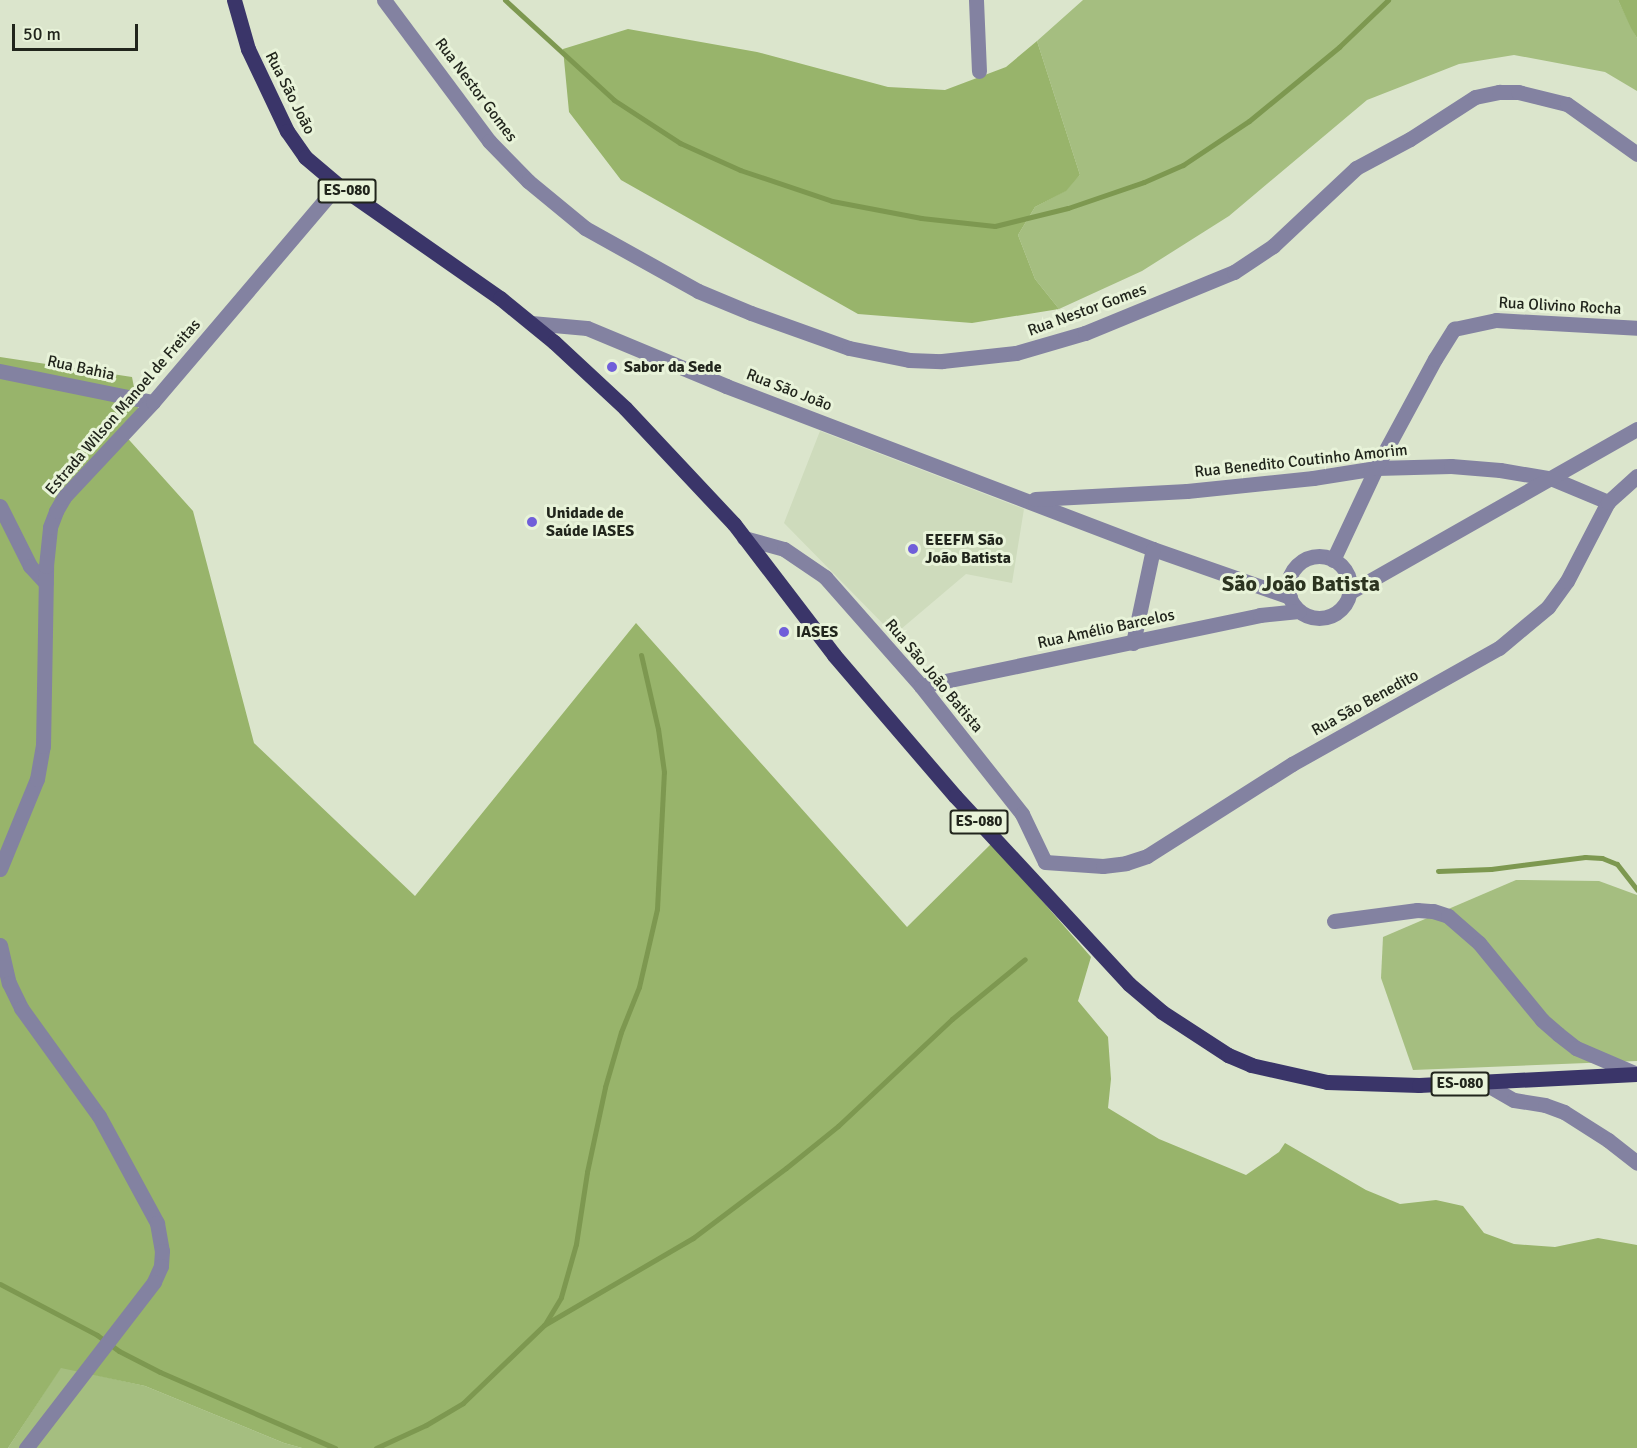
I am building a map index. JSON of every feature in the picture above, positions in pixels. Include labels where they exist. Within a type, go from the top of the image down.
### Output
[{"type":"main road","name":"Rua São João","points":[[234,0],[248,49],[287,130],[305,157],[338,185],[531,323]]},
{"type":"main road","name":"ES-080","points":[[531,323],[625,408],[744,538],[834,655],[911,747],[1129,984],[1177,1023],[1228,1055],[1283,1074],[1327,1082],[1374,1085],[1484,1083],[1637,1074]]},
{"type":"street","name":"Rua Nestor Gomes","points":[[384,0],[489,141],[537,189],[585,228],[698,291],[751,313],[849,348],[909,360],[942,361],[1016,353],[1085,333],[1234,272],[1273,246],[1356,168],[1410,139],[1475,97],[1498,92],[1518,92],[1567,104],[1637,154]]},
{"type":"street","points":[[976,0],[979,71]]},
{"type":"street","name":"Estrada Wilson Manoel de Freitas","points":[[0,869],[37,778],[43,746],[46,584],[50,527],[64,497],[153,402],[338,185]]},
{"type":"street","name":"Rua Olivino Rocha","points":[[1333,560],[1376,468],[1435,359],[1454,329],[1496,320],[1637,328]]},
{"type":"street","name":"Rua São João","points":[[531,323],[587,328],[726,386],[1153,549],[1290,597]]},
{"type":"street","name":"Rua Bahia","points":[[0,371],[153,402]]},
{"type":"street","points":[[1350,592],[1553,479],[1637,429]]},
{"type":"street","name":"Rua Benedito Coutinho Amorim","points":[[1029,500],[1187,491],[1313,478],[1376,468],[1451,466],[1500,470],[1553,479],[1608,502]]},
{"type":"street","name":"Rua São Benedito","points":[[1045,862],[1103,867],[1147,856],[1292,764],[1499,648],[1528,626],[1554,599],[1567,581],[1608,502],[1637,476]]},
{"type":"street","points":[[0,506],[30,566],[46,584]]},
{"type":"street","name":"Rua São João Batista","points":[[744,538],[784,549],[825,577],[921,686],[1022,814],[1045,862]]},
{"type":"street","points":[[1133,643],[1153,549]]},
{"type":"street","points":[[1321,556],[1333,560],[1343,568],[1349,579],[1350,592],[1345,604],[1329,616],[1310,617],[1299,611],[1290,597],[1290,576],[1297,565],[1308,558],[1321,556]]},
{"type":"street","name":"Rua Amélio Barcelos","points":[[921,686],[1260,615],[1299,611]]},
{"type":"street","points":[[1030,877],[1045,862]]},
{"type":"street","points":[[1334,921],[1416,910],[1432,911],[1448,916],[1479,943],[1542,1020],[1558,1034],[1576,1048],[1637,1074]]},
{"type":"street","points":[[0,945],[9,983],[21,1008],[99,1116],[152,1211],[161,1235],[162,1251],[161,1266],[154,1282],[26,1448]]},
{"type":"street","points":[[1484,1083],[1514,1100],[1545,1105],[1564,1112],[1608,1140],[1637,1163]]},
{"type":"shaded area","name":"EEEFM São João Batista","points":[[820,431],[1024,509],[1012,583],[966,574],[894,635],[784,523]]},
{"type":"green space","points":[[1083,0],[1618,0],[1637,38],[1637,91],[1605,72],[1514,55],[1459,64],[1367,100],[1229,216],[1142,271],[1059,309],[1035,279],[1018,235],[1035,207],[1065,191],[1080,175],[1037,41]]},
{"type":"green space","points":[[1618,0],[1637,0],[1637,38],[1631,28]]},
{"type":"green space","points":[[628,29],[757,52],[888,87],[945,90],[1006,67],[1037,41],[1080,175],[1066,191],[1035,207],[1018,235],[1035,279],[1059,309],[972,323],[858,314],[621,180],[569,112],[563,49]]},
{"type":"green space","points":[[0,357],[132,377],[139,413],[122,432],[193,511],[254,743],[415,896],[636,623],[907,927],[992,843],[1091,957],[1078,1001],[1108,1037],[1111,1079],[1108,1108],[1159,1139],[1246,1175],[1279,1152],[1285,1143],[1366,1190],[1400,1204],[1436,1200],[1463,1206],[1484,1233],[1514,1244],[1555,1247],[1598,1238],[1637,1245],[1637,1448],[302,1448],[284,1443],[145,1386],[61,1368],[8,1448],[0,1448]]},
{"type":"green space","points":[[1516,880],[1599,881],[1637,895],[1637,1061],[1413,1070],[1381,978],[1383,937]]},
{"type":"green space","points":[[61,1367],[145,1386],[284,1443],[302,1448],[8,1448]]},
{"type":"waterway","points":[[505,0],[614,100],[680,143],[740,170],[832,201],[921,218],[995,226],[1068,208],[1144,182],[1183,165],[1249,121],[1339,47],[1388,0]]},
{"type":"waterway","points":[[545,1324],[561,1297],[576,1244],[587,1172],[605,1087],[621,1032],[639,987],[657,909],[664,772],[658,729],[641,655]]},
{"type":"waterway","points":[[1438,871],[1491,869],[1585,857],[1602,858],[1617,864],[1637,890]]},
{"type":"waterway","points":[[376,1448],[426,1425],[463,1403],[544,1325],[693,1238],[786,1168],[838,1126],[952,1019],[1025,959]]},
{"type":"waterway","points":[[0,1284],[97,1335],[119,1351],[160,1372],[335,1448]]},
{"type":"place","name":"Sabor da Sede","points":[[612,367]]},
{"type":"place","name":"Unidade de Saúde IASES","points":[[532,522]]},
{"type":"place","name":"EEEFM São João Batista","points":[[913,549]]},
{"type":"place","name":"IASES","points":[[784,632]]},
{"type":"district","name":"São João Batista","points":[[1301,584]]}]
